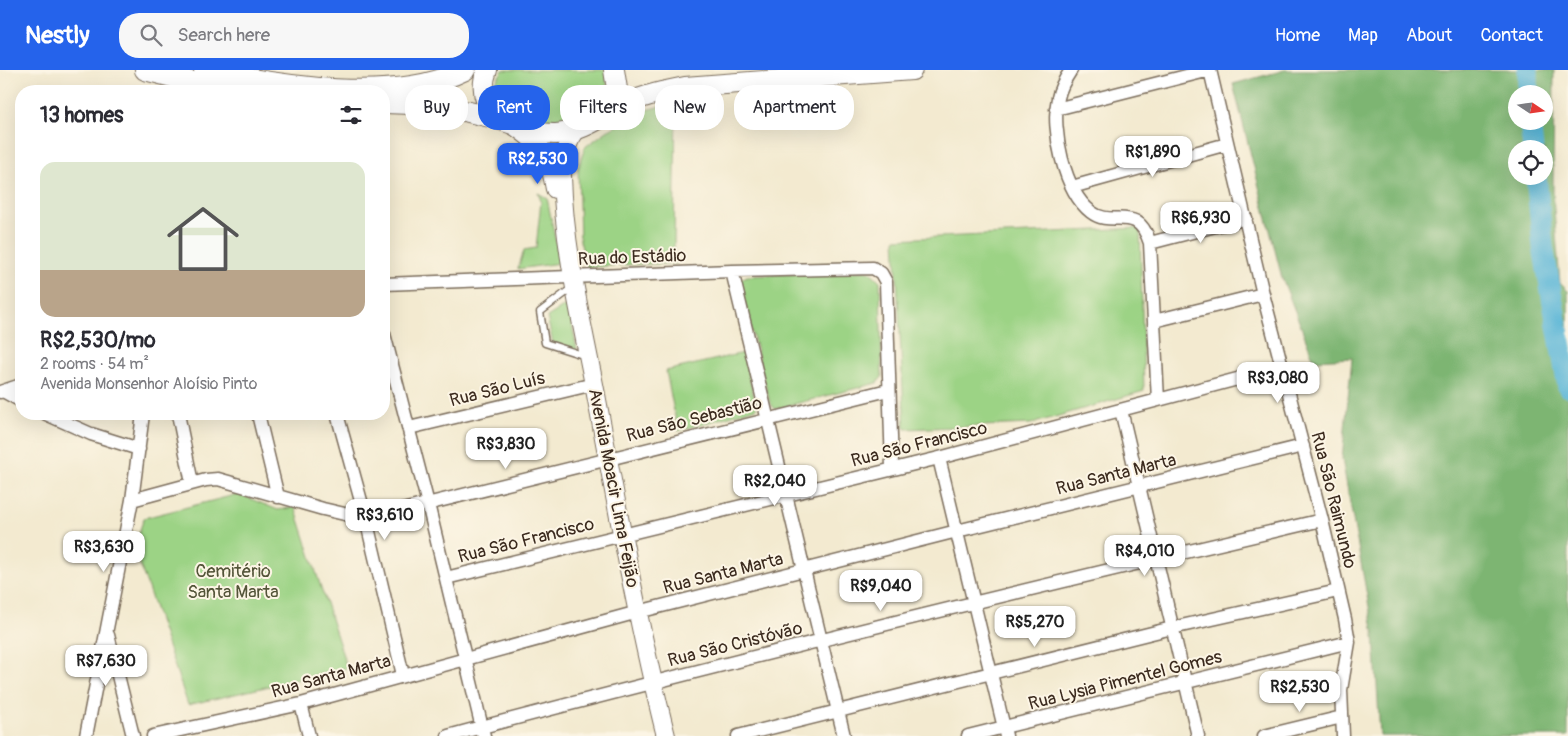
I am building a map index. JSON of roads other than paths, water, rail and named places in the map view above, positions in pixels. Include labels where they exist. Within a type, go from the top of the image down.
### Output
[{"type":"main road","points":[[145,70],[206,85]]},
{"type":"main road","points":[[204,70],[290,85]]},
{"type":"main road","points":[[390,88],[427,84],[465,70]]},
{"type":"main road","points":[[483,85],[487,70]]},
{"type":"main road","points":[[614,70],[616,85]]},
{"type":"main road","points":[[645,97],[661,91],[685,87],[912,70]]},
{"type":"main road","points":[[390,103],[432,105],[478,114]]},
{"type":"main road","points":[[518,130],[533,139],[543,150],[549,161],[567,238]]},
{"type":"main road","points":[[531,130],[556,134],[576,130]]},
{"type":"main road","points":[[567,238],[562,175],[563,160],[569,140],[576,130]]},
{"type":"main road","name":"Avenida Moacir Lima Feijão","points":[[567,238],[622,535],[652,682],[666,736]]},
{"type":"street","points":[[1070,70],[1062,84],[1056,110],[1061,154],[1072,187],[1083,204],[1092,213],[1132,220],[1140,224],[1146,231],[1150,242],[1158,400]]},
{"type":"street","points":[[1056,110],[1210,70]]},
{"type":"street","name":"Rua São Raimundo","points":[[1210,70],[1263,294],[1322,520],[1349,642],[1341,680],[1344,736]]},
{"type":"street","points":[[1072,187],[1227,144]]},
{"type":"street","points":[[1150,242],[1246,218]]},
{"type":"street","name":"Rua do Estádio","points":[[390,284],[574,281],[732,271],[873,268],[881,273],[886,282],[888,390]]},
{"type":"street","points":[[732,271],[844,736]]},
{"type":"street","points":[[1154,321],[1263,294]]},
{"type":"street","points":[[390,357],[483,732]]},
{"type":"street","name":"Rua São Francisco","points":[[446,578],[939,458],[1283,367]]},
{"type":"street","name":"Rua São Luís","points":[[409,428],[594,384]]},
{"type":"street","points":[[1,392],[15,387]]},
{"type":"street","points":[[888,390],[892,468]]},
{"type":"street","name":"Rua São Sebastião","points":[[132,500],[192,483],[218,479],[278,497],[366,519],[888,390]]},
{"type":"street","points":[[1,392],[15,398]]},
{"type":"street","points":[[1121,410],[1198,736]]},
{"type":"street","points":[[60,420],[91,434],[139,449]]},
{"type":"street","points":[[86,736],[132,500],[143,420]]},
{"type":"street","points":[[179,420],[192,483]]},
{"type":"street","points":[[259,420],[278,497]]},
{"type":"street","points":[[339,420],[366,519],[403,675]]},
{"type":"street","name":"Rua Santa Marta","points":[[153,736],[301,704],[638,612],[1303,446]]},
{"type":"street","points":[[939,458],[1005,732]]},
{"type":"street","name":"Rua São Cristóvão","points":[[448,736],[483,732],[652,682],[1322,520]]},
{"type":"street","points":[[738,736],[1172,628],[1338,591]]},
{"type":"street","points":[[107,631],[132,736]]},
{"type":"street","name":"Rua Lysia Pimentel Gomes","points":[[968,736],[1005,732],[1185,683],[1349,642]]},
{"type":"street","points":[[301,704],[309,736]]},
{"type":"street","points":[[1264,736],[1342,717]]},
{"type":"lane","points":[[574,281],[540,312],[545,343],[589,357]]},
{"type":"waterway","points":[[1528,70],[1528,85]]},
{"type":"waterway","points":[[1531,130],[1532,140]]},
{"type":"waterway","points":[[1537,185],[1543,247],[1568,387]]},
{"type":"park label","name":"Cemitério Santa Marta","points":[[233,581]]}]
